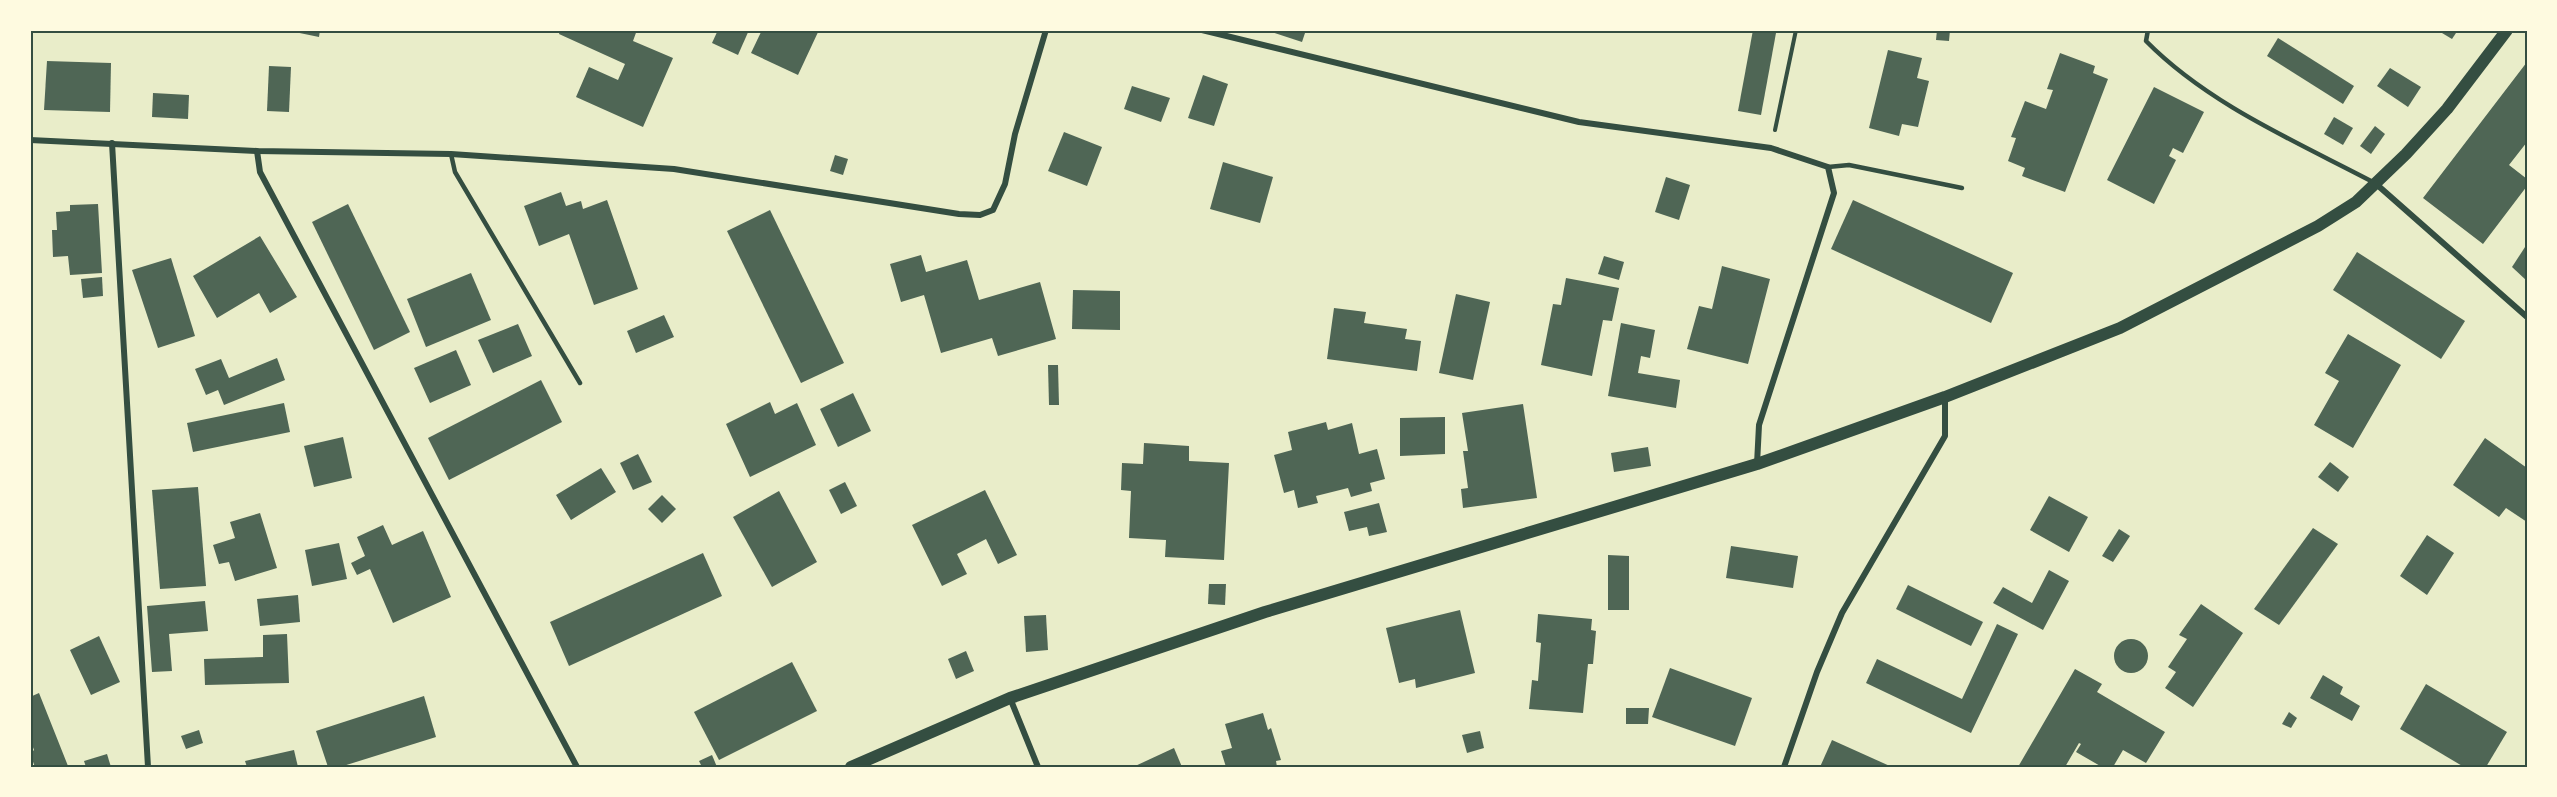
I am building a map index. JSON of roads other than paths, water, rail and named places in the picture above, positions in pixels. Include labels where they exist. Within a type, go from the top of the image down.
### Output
[{"type":"main road","points":[[851,767],[1010,698],[1264,612],[1757,464],[1946,398],[2120,328],[2318,226],[2356,202],[2406,154],[2447,109],[2507,30]]},
{"type":"street","points":[[30,141],[257,151],[451,154],[674,170],[959,214],[980,215],[993,210],[1005,184],[1015,134],[1046,30]]},
{"type":"street","points":[[1202,30],[1579,122],[1771,148],[1828,167],[1834,193],[1759,425],[1757,464]]},
{"type":"street","points":[[112,143],[148,767]]},
{"type":"street","points":[[257,151],[260,172],[577,767]]},
{"type":"street","points":[[2375,183],[2527,317]]},
{"type":"street","points":[[1784,767],[1817,672],[1842,613],[1945,436],[1946,398]]},
{"type":"street","points":[[1010,698],[1038,767]]},
{"type":"lane","points":[[2148,30],[2146,41],[2170,65],[2254,120],[2375,183]]},
{"type":"lane","points":[[451,154],[455,172],[580,383]]},
{"type":"lane","points":[[1828,167],[1849,165],[1962,189]]}]
